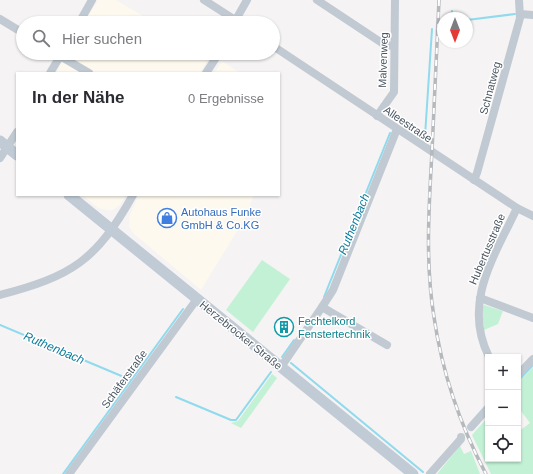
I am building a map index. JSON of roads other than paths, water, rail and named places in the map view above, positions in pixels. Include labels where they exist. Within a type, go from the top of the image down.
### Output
[{"type":"main road","name":"Herzebrocker Straße","points":[[70,196],[413,474]]},
{"type":"street","points":[[83,16],[92,0]]},
{"type":"street","points":[[204,0],[228,16]]},
{"type":"street","points":[[240,16],[247,0]]},
{"type":"street","points":[[317,0],[385,45],[394,46]]},
{"type":"street","name":"Malvenweg","points":[[377,116],[394,92],[395,0]]},
{"type":"street","name":"Schnatweg","points":[[474,180],[489,132],[520,14],[519,0]]},
{"type":"street","points":[[520,14],[533,15]]},
{"type":"street","points":[[0,19],[16,29]]},
{"type":"street","name":"Alleestraße","points":[[280,51],[516,208],[533,216]]},
{"type":"street","points":[[50,72],[56,60]]},
{"type":"street","points":[[68,60],[87,72]]},
{"type":"street","points":[[207,72],[214,60]]},
{"type":"street","points":[[281,368],[332,290],[397,130]]},
{"type":"street","points":[[0,158],[16,134]]},
{"type":"street","points":[[0,295],[54,278],[75,266],[97,248],[112,229],[132,196]]},
{"type":"street","name":"Hubertusstraße","points":[[488,354],[480,329],[478,309],[480,298],[492,262],[516,208]]},
{"type":"street","name":"Hubertusstraße","points":[[480,298],[533,318]]},
{"type":"street","name":"Schäferstraße","points":[[69,474],[197,299]]},
{"type":"street","points":[[322,307],[388,345]]},
{"type":"street","points":[[521,372],[533,359]]},
{"type":"street","points":[[470,427],[485,411]]},
{"type":"street","points":[[430,474],[461,439],[461,436]]},
{"type":"waterway","name":"Ruthenbach","points":[[473,19],[515,14]]},
{"type":"waterway","name":"Ruthenbach","points":[[425,136],[432,29]]},
{"type":"waterway","name":"Ruthenbach","points":[[324,297],[390,133]]},
{"type":"waterway","points":[[63,474],[183,309]]},
{"type":"waterway","name":"Ruthenbach","points":[[0,325],[131,380]]},
{"type":"waterway","name":"Ruthenbach","points":[[282,357],[294,340]]},
{"type":"waterway","points":[[291,363],[423,472]]},
{"type":"waterway","points":[[521,378],[533,365]]},
{"type":"waterway","name":"Ruthenbach","points":[[176,397],[231,420],[236,420],[271,372]]},
{"type":"railway","points":[[439,0],[429,213],[429,276],[437,338],[447,378],[468,437],[486,474]]},
{"type":"place","name":"Autohaus Funke GmbH & Co.KG","points":[[167,218]]},
{"type":"place","name":"Fechtelkord Fenstertechnik","points":[[284,327]]}]
